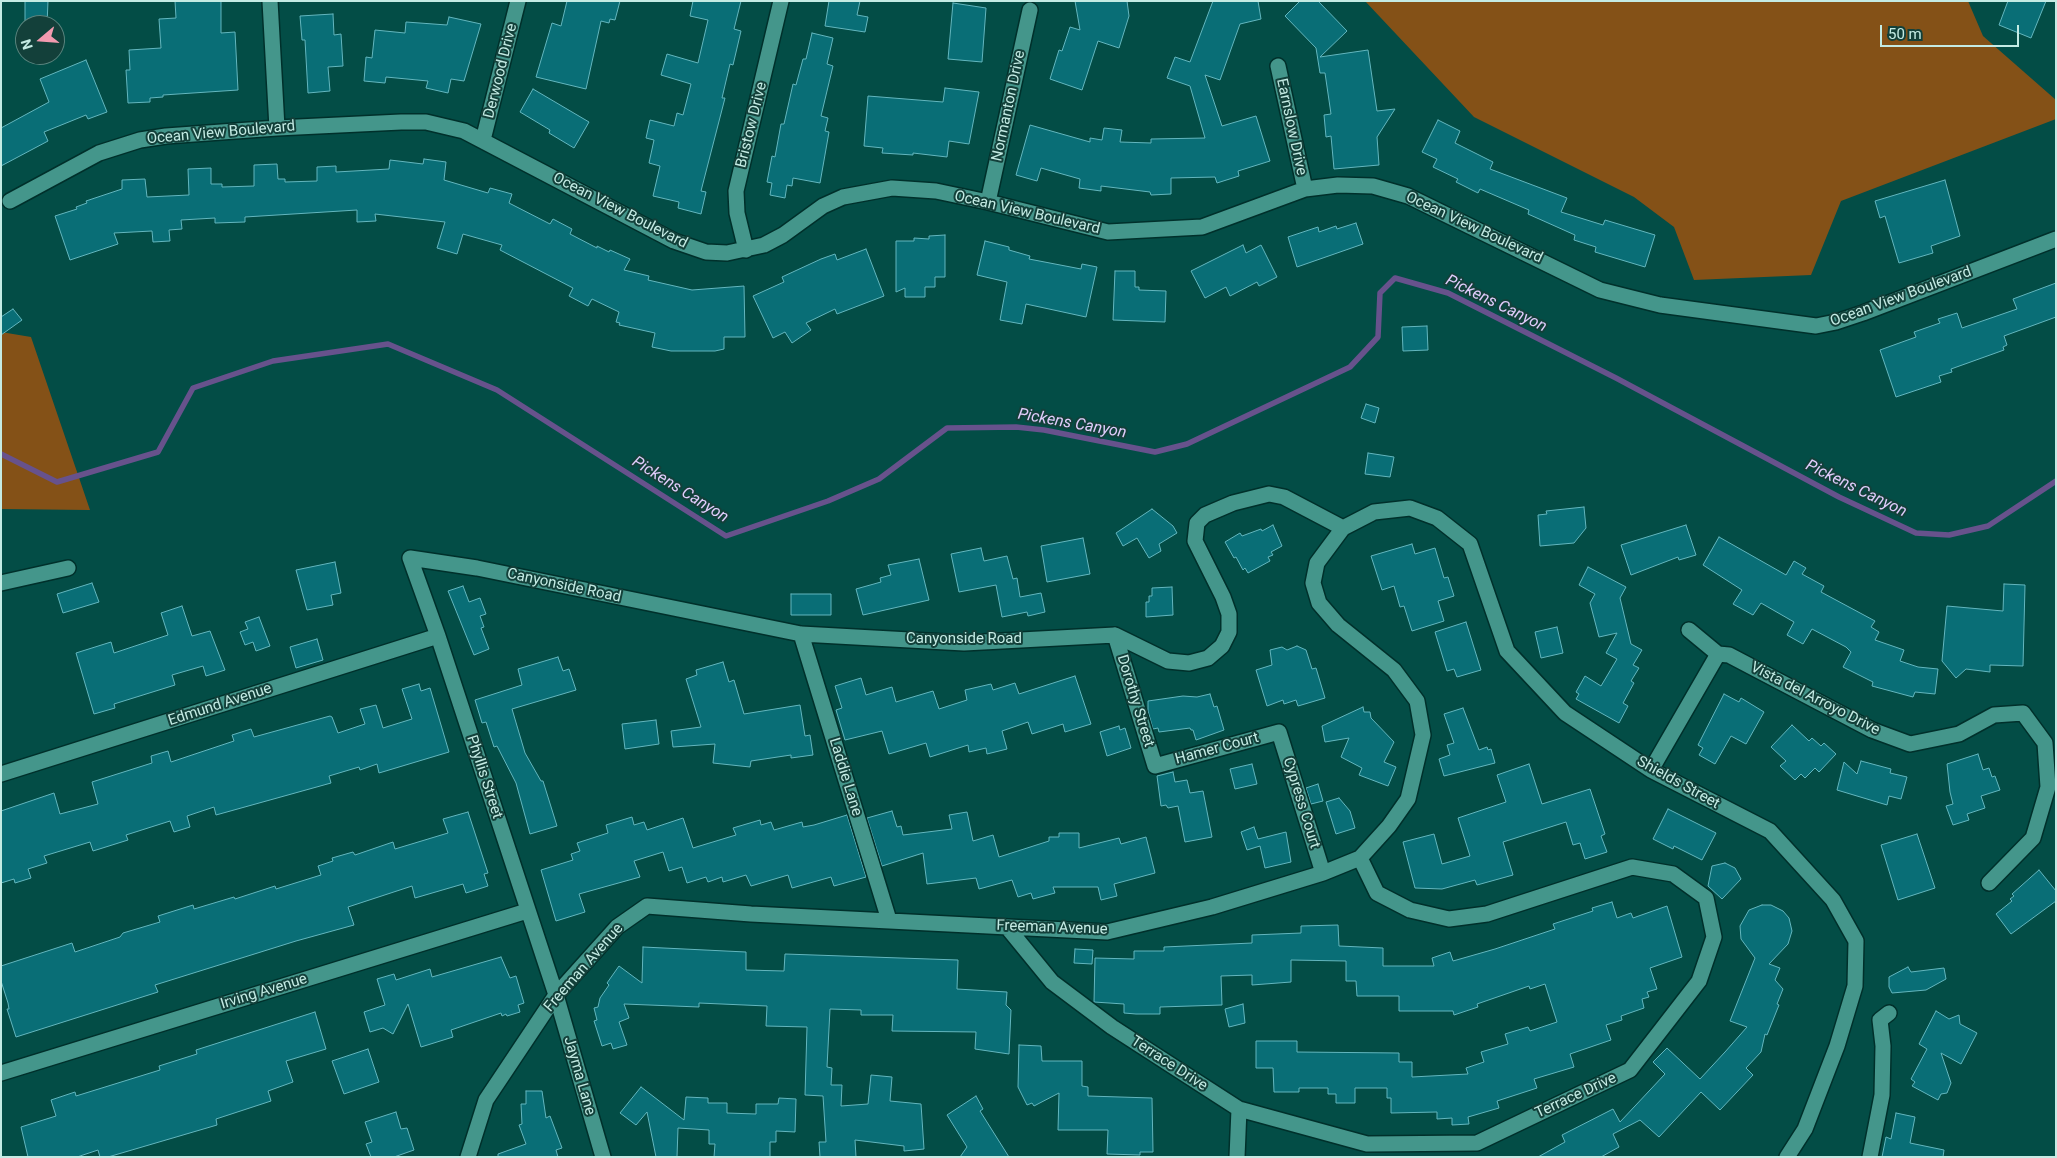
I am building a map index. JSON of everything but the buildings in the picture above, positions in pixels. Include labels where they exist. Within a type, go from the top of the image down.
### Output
[{"type":"street","points":[[270,1],[277,128]]},
{"type":"street","name":"Derwood Drive","points":[[483,140],[518,1]]},
{"type":"street","name":"Bristow Drive","points":[[746,250],[737,213],[736,191],[782,1]]},
{"type":"street","name":"Normanton Drive","points":[[988,202],[1030,10]]},
{"type":"street","name":"Earnslow Drive","points":[[1278,66],[1305,189]]},
{"type":"street","name":"Ocean View Boulevard","points":[[10,201],[99,153],[129,143],[166,136],[277,128],[426,122],[464,131],[674,241],[706,252],[727,253],[764,245],[783,235],[823,206],[843,197],[869,190],[912,189],[988,202],[1108,232],[1202,227],[1305,189],[1338,185],[1372,186],[1408,196],[1600,290],[1626,298],[1816,326],[1863,313],[2056,239]]},
{"type":"street","name":"Canyonside Road","points":[[410,558],[476,568],[801,634],[964,643],[1116,635],[1168,661],[1189,663],[1208,658],[1222,646],[1228,632],[1229,614],[1195,541],[1197,524],[1214,510],[1252,497],[1268,494],[1284,497],[1343,528]]},
{"type":"street","name":"Shields Street","points":[[1343,528],[1374,512],[1410,508],[1437,518],[1470,544],[1508,651],[1565,713],[1651,770],[1770,831],[1833,900],[1856,941],[1855,986],[1837,1046],[1805,1129],[1787,1157]]},
{"type":"street","name":"Freeman Avenue","points":[[468,1157],[486,1100],[556,996],[617,927],[647,906],[751,914],[1107,932],[1212,907],[1323,874],[1360,858],[1390,826],[1408,799],[1423,735],[1417,701],[1394,670],[1338,625],[1319,603],[1313,583],[1317,563],[1343,528]]},
{"type":"street","name":"Phyllis Street","points":[[410,558],[438,636],[556,996]]},
{"type":"street","points":[[1,583],[68,568]]},
{"type":"street","points":[[1651,770],[1718,654],[1690,630]]},
{"type":"street","name":"Laddie Lane","points":[[801,634],[889,920]]},
{"type":"street","name":"Dorothy Street","points":[[1116,635],[1155,766]]},
{"type":"street","name":"Edmund Avenue","points":[[1,774],[438,636]]},
{"type":"street","name":"Vista del Arroyo Drive","points":[[1718,654],[1729,655],[1872,730],[1910,744],[1959,734],[1994,715],[2023,714],[2045,743],[2048,788],[2033,838],[1988,883]]},
{"type":"street","name":"Hamer Court","points":[[1155,766],[1279,732]]},
{"type":"street","name":"Cypress Court","points":[[1279,732],[1323,874]]},
{"type":"street","name":"Terrace Drive","points":[[1008,927],[1052,982],[1112,1027],[1239,1109],[1367,1144],[1477,1143],[1630,1070],[1699,981],[1714,937],[1706,898],[1673,874],[1632,867],[1487,914],[1449,919],[1410,910],[1377,893],[1360,858]]},
{"type":"street","name":"Irving Avenue","points":[[1,1074],[527,911]]},
{"type":"street","name":"Jayma Lane","points":[[556,996],[603,1157]]},
{"type":"street","points":[[1870,1157],[1882,1095],[1883,1046],[1880,1020],[1889,1014]]},
{"type":"street","points":[[1237,1157],[1239,1109]]},
{"type":"shaded area","points":[[1365,1],[1968,1],[1983,36],[2056,100],[2056,119],[1841,201],[1811,275],[1694,280],[1674,227],[1634,197],[1474,117]]},
{"type":"shaded area","points":[[1,332],[31,337],[90,510],[1,509]]},
{"type":"waterway","name":"Pickens Canyon","points":[[1,454],[57,482],[158,452],[193,388],[273,361],[388,344],[497,390],[726,536],[828,501],[879,479],[947,428],[1016,427],[1044,430],[1155,452],[1187,444],[1350,367],[1378,337],[1380,293],[1395,278],[1448,293],[1616,378],[1839,497],[1916,533],[1949,535],[1988,526],[2056,481]]}]
